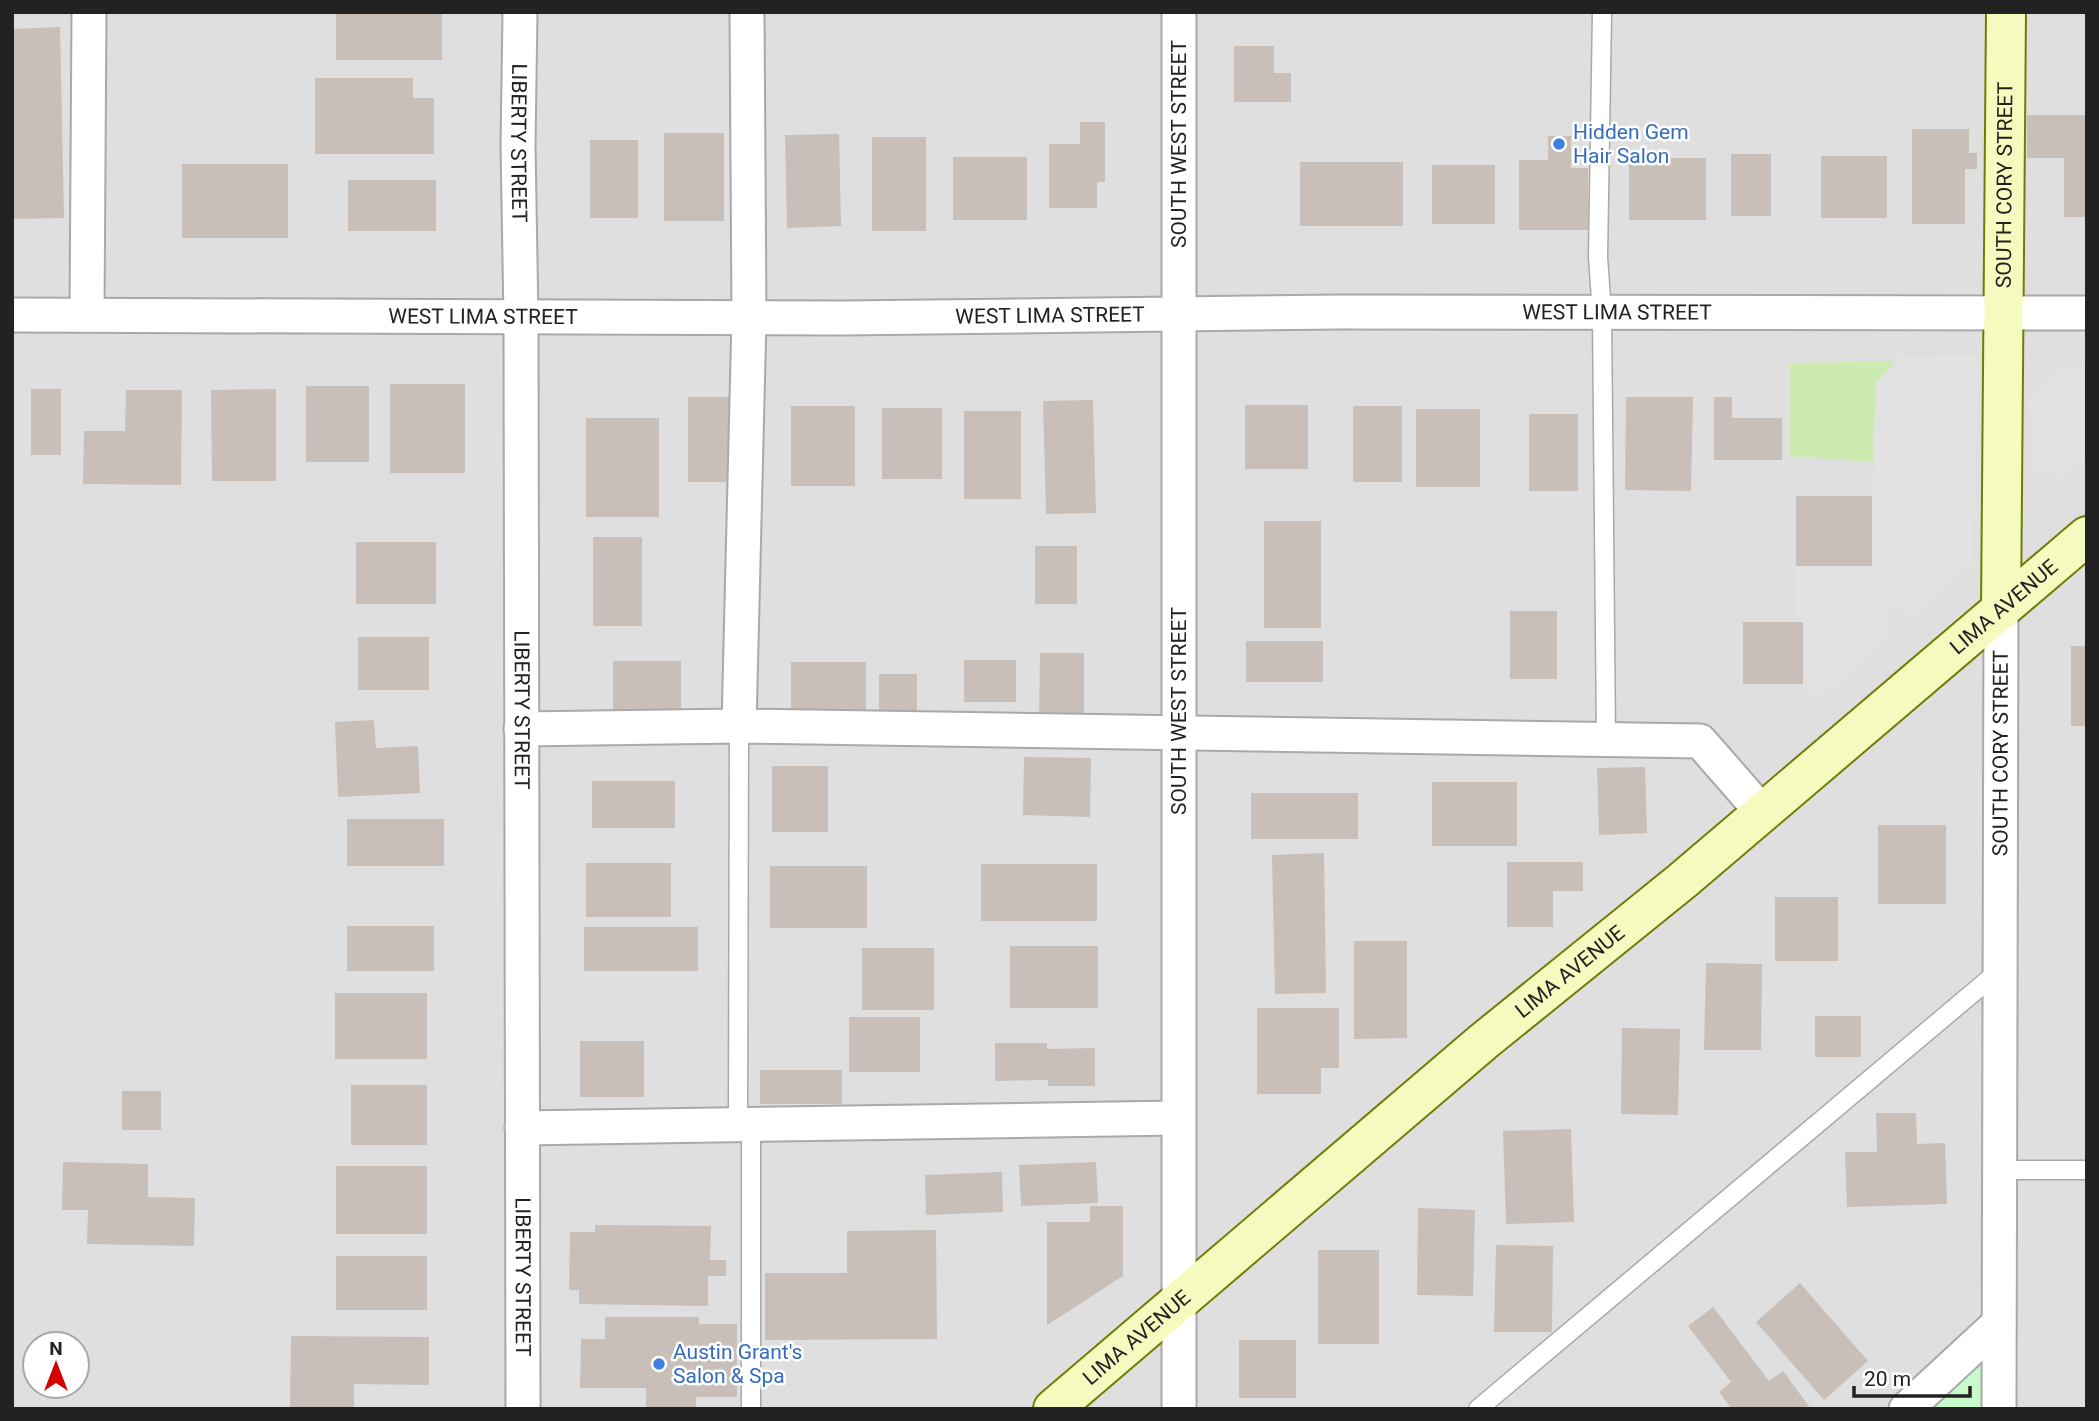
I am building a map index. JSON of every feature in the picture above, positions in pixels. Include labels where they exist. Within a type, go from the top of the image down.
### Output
[{"type":"main road","name":"SOUTH CORY STREET","points":[[2001,610],[2006,12]]},
{"type":"main road","name":"LIMA AVENUE","points":[[1053,1409],[1484,1041],[1762,812],[2087,536]]},
{"type":"street","points":[[87,314],[89,12]]},
{"type":"street","name":"LIBERTY STREET","points":[[520,12],[518,145],[521,318],[523,1409]]},
{"type":"street","points":[[739,726],[749,318],[747,12]]},
{"type":"street","name":"SOUTH WEST STREET","points":[[1179,12],[1179,1409]]},
{"type":"street","name":"WEST LIMA STREET","points":[[12,315],[749,318],[1340,312],[2087,313]]},
{"type":"street","name":"SOUTH CORY STREET","points":[[1999,1409],[2001,610]]},
{"type":"street","points":[[521,729],[739,726],[1700,741],[1762,812]]},
{"type":"street","points":[[522,1128],[1178,1118]]},
{"type":"street","points":[[1906,1409],[1998,1324]]},
{"type":"lane","points":[[1602,12],[1598,257],[1602,313],[1606,739]]},
{"type":"lane","points":[[739,726],[751,1409]]},
{"type":"lane","points":[[1478,1409],[2000,970]]},
{"type":"lane","points":[[1999,1170],[2087,1170]]},
{"type":"shaded area","points":[[12,12],[2087,12],[2087,1409],[12,1409]]},
{"type":"shaded area","points":[[1979,355],[1973,562],[1912,616],[1898,605],[1885,614],[1892,633],[1816,700],[1800,682],[1796,566],[1872,566],[1876,382],[1901,356]]},
{"type":"shaded area","points":[[2087,366],[2087,455],[2057,480],[2049,469],[2034,475],[2029,398],[2067,367]]},
{"type":"green space","points":[[1896,361],[1876,382],[1873,462],[1790,456],[1790,363]]},
{"type":"green space","points":[[1998,1324],[1999,1409],[1906,1409]]},
{"type":"building","points":[[336,12],[442,12],[442,60],[336,60]]},
{"type":"building","points":[[60,27],[64,218],[12,219],[12,29]]},
{"type":"building","points":[[1234,46],[1274,46],[1274,73],[1291,73],[1291,102],[1234,102]]},
{"type":"building","points":[[315,78],[413,78],[413,98],[434,98],[434,154],[315,154]]},
{"type":"building","points":[[2027,115],[2087,115],[2087,217],[2064,217],[2064,158],[2027,158]]},
{"type":"building","points":[[1080,122],[1105,122],[1105,182],[1097,182],[1097,208],[1049,208],[1049,144],[1080,144]]},
{"type":"building","points":[[1912,129],[1969,129],[1969,153],[1977,153],[1977,169],[1965,169],[1965,224],[1912,224]]},
{"type":"building","points":[[664,133],[724,133],[724,221],[664,221]]},
{"type":"building","points":[[839,134],[841,226],[787,228],[785,135]]},
{"type":"building","points":[[1548,136],[1571,136],[1571,168],[1588,168],[1588,230],[1519,230],[1519,160],[1548,160]]},
{"type":"building","points":[[872,137],[926,137],[926,231],[872,231]]},
{"type":"building","points":[[590,140],[638,140],[638,218],[590,218]]},
{"type":"building","points":[[1731,154],[1771,154],[1771,216],[1731,216]]},
{"type":"building","points":[[1821,156],[1887,156],[1887,218],[1821,218]]},
{"type":"building","points":[[953,157],[1027,157],[1027,220],[953,220]]},
{"type":"building","points":[[1629,158],[1706,158],[1706,220],[1629,220]]},
{"type":"building","points":[[1300,162],[1403,162],[1403,226],[1300,226]]},
{"type":"building","points":[[182,164],[288,164],[288,238],[182,238]]},
{"type":"building","points":[[1432,165],[1495,165],[1495,224],[1432,224]]},
{"type":"building","points":[[348,180],[436,180],[436,231],[348,231]]},
{"type":"building","points":[[390,384],[465,384],[465,473],[390,473]]},
{"type":"building","points":[[306,386],[369,386],[369,462],[306,462]]},
{"type":"building","points":[[31,389],[61,389],[61,455],[31,455]]},
{"type":"building","points":[[276,389],[276,481],[212,481],[211,390]]},
{"type":"building","points":[[126,390],[182,390],[181,485],[83,484],[84,431],[125,431]]},
{"type":"building","points":[[688,397],[736,397],[736,482],[688,482]]},
{"type":"building","points":[[1626,397],[1693,397],[1691,491],[1625,490]]},
{"type":"building","points":[[1714,397],[1732,397],[1732,418],[1782,418],[1782,460],[1714,460]]},
{"type":"building","points":[[1093,400],[1096,513],[1046,514],[1043,401]]},
{"type":"building","points":[[1245,405],[1308,405],[1308,469],[1245,469]]},
{"type":"building","points":[[791,406],[855,406],[855,486],[791,486]]},
{"type":"building","points":[[1353,406],[1402,406],[1402,482],[1353,482]]},
{"type":"building","points":[[882,408],[942,408],[942,479],[882,479]]},
{"type":"building","points":[[1416,409],[1480,409],[1480,487],[1416,487]]},
{"type":"building","points":[[964,411],[1021,411],[1021,499],[964,499]]},
{"type":"building","points":[[1529,414],[1578,414],[1578,491],[1529,491]]},
{"type":"building","points":[[586,418],[659,418],[659,517],[586,517]]},
{"type":"building","points":[[1796,496],[1872,496],[1872,566],[1796,566]]},
{"type":"building","points":[[1264,521],[1321,521],[1321,628],[1264,628]]},
{"type":"building","points":[[593,537],[642,537],[642,626],[593,626]]},
{"type":"building","points":[[356,542],[436,542],[436,604],[356,604]]},
{"type":"building","points":[[1035,546],[1077,546],[1077,604],[1035,604]]},
{"type":"building","points":[[1510,611],[1557,611],[1557,679],[1510,679]]},
{"type":"building","points":[[1743,622],[1803,622],[1803,684],[1743,684]]},
{"type":"building","points":[[358,637],[429,637],[429,690],[358,690]]},
{"type":"building","points":[[1246,641],[1323,641],[1323,682],[1246,682]]},
{"type":"building","points":[[2071,646],[2087,646],[2087,726],[2071,726]]},
{"type":"building","points":[[1040,653],[1084,653],[1084,724],[1039,724]]},
{"type":"building","points":[[964,660],[1016,660],[1016,702],[964,702]]},
{"type":"building","points":[[613,661],[681,661],[681,722],[613,722]]},
{"type":"building","points":[[791,662],[866,662],[866,717],[791,717]]},
{"type":"building","points":[[879,674],[917,674],[917,716],[879,716]]},
{"type":"building","points":[[374,720],[376,748],[418,746],[420,793],[338,797],[335,722]]},
{"type":"building","points":[[1024,757],[1091,758],[1090,817],[1023,815]]},
{"type":"building","points":[[772,766],[828,766],[828,832],[772,832]]},
{"type":"building","points":[[1645,767],[1647,833],[1599,835],[1597,768]]},
{"type":"building","points":[[592,781],[675,781],[675,828],[592,828]]},
{"type":"building","points":[[1432,782],[1517,782],[1517,846],[1432,846]]},
{"type":"building","points":[[1251,793],[1358,793],[1358,839],[1251,839]]},
{"type":"building","points":[[347,819],[444,819],[444,866],[347,866]]},
{"type":"building","points":[[1878,825],[1946,825],[1946,904],[1878,904]]},
{"type":"building","points":[[1324,853],[1326,993],[1275,994],[1272,855]]},
{"type":"building","points":[[1507,862],[1583,862],[1583,891],[1553,891],[1553,927],[1507,927]]},
{"type":"building","points":[[586,863],[671,863],[671,917],[586,917]]},
{"type":"building","points":[[981,864],[1097,864],[1097,921],[981,921]]},
{"type":"building","points":[[770,866],[867,866],[867,928],[770,928]]},
{"type":"building","points":[[1775,897],[1838,897],[1838,961],[1775,961]]},
{"type":"building","points":[[347,926],[434,926],[434,971],[347,971]]},
{"type":"building","points":[[584,927],[698,927],[698,971],[584,971]]},
{"type":"building","points":[[1354,941],[1407,941],[1407,1038],[1354,1039]]},
{"type":"building","points":[[1010,946],[1098,946],[1098,1008],[1010,1008]]},
{"type":"building","points":[[862,948],[934,948],[934,1010],[862,1010]]},
{"type":"building","points":[[1706,963],[1762,964],[1761,1050],[1704,1050]]},
{"type":"building","points":[[335,993],[427,993],[427,1059],[335,1059]]},
{"type":"building","points":[[1257,1008],[1339,1008],[1339,1068],[1321,1068],[1321,1094],[1257,1094]]},
{"type":"building","points":[[1815,1016],[1861,1016],[1861,1057],[1815,1057]]},
{"type":"building","points":[[849,1017],[920,1017],[920,1072],[849,1072]]},
{"type":"building","points":[[1622,1028],[1680,1029],[1678,1115],[1621,1114]]},
{"type":"building","points":[[580,1041],[644,1041],[644,1097],[580,1097]]},
{"type":"building","points":[[995,1043],[1047,1043],[1047,1049],[1095,1048],[1095,1086],[1048,1086],[1048,1080],[995,1081]]},
{"type":"building","points":[[760,1070],[842,1070],[842,1104],[760,1104]]},
{"type":"building","points":[[351,1085],[427,1085],[427,1145],[351,1145]]},
{"type":"building","points":[[122,1091],[161,1091],[161,1130],[122,1130]]},
{"type":"building","points":[[1876,1113],[1916,1113],[1917,1144],[1945,1143],[1947,1204],[1847,1207],[1845,1152],[1877,1152]]},
{"type":"building","points":[[1571,1129],[1574,1222],[1506,1224],[1503,1131]]},
{"type":"building","points":[[63,1162],[148,1164],[148,1197],[195,1198],[194,1246],[87,1244],[88,1210],[62,1210]]},
{"type":"building","points":[[1096,1162],[1098,1203],[1021,1206],[1019,1165]]},
{"type":"building","points":[[336,1166],[427,1166],[427,1234],[336,1234]]},
{"type":"building","points":[[1002,1172],[1003,1212],[926,1215],[925,1175]]},
{"type":"building","points":[[1090,1206],[1123,1206],[1123,1276],[1047,1325],[1047,1222],[1090,1222]]},
{"type":"building","points":[[1418,1208],[1475,1210],[1473,1296],[1417,1295]]},
{"type":"building","points":[[595,1225],[711,1226],[710,1260],[726,1260],[726,1276],[708,1276],[708,1306],[579,1304],[579,1290],[569,1290],[570,1232],[595,1232]]},
{"type":"building","points":[[936,1230],[937,1339],[765,1340],[765,1273],[847,1273],[847,1231]]},
{"type":"building","points":[[1496,1245],[1553,1246],[1552,1332],[1494,1332]]},
{"type":"building","points":[[1318,1250],[1379,1250],[1379,1344],[1318,1344]]},
{"type":"building","points":[[336,1256],[427,1256],[427,1310],[336,1310]]},
{"type":"building","points":[[1800,1283],[1868,1361],[1824,1400],[1756,1322]]},
{"type":"building","points":[[1713,1307],[1769,1381],[1783,1371],[1811,1409],[1732,1409],[1719,1392],[1731,1382],[1688,1326]]},
{"type":"building","name":"Austin Grant's Salon & Spa","points":[[605,1317],[699,1317],[699,1324],[737,1324],[737,1397],[696,1397],[696,1409],[646,1409],[646,1388],[580,1388],[581,1339],[605,1339]]},
{"type":"building","points":[[291,1336],[429,1337],[429,1385],[354,1384],[354,1409],[290,1409]]},
{"type":"building","points":[[1239,1340],[1296,1340],[1296,1398],[1239,1398]]},
{"type":"place","name":"Hidden Gem Hair Salon","points":[[1559,144]]},
{"type":"place","name":"Austin Grant's Salon & Spa","points":[[659,1364]]}]
